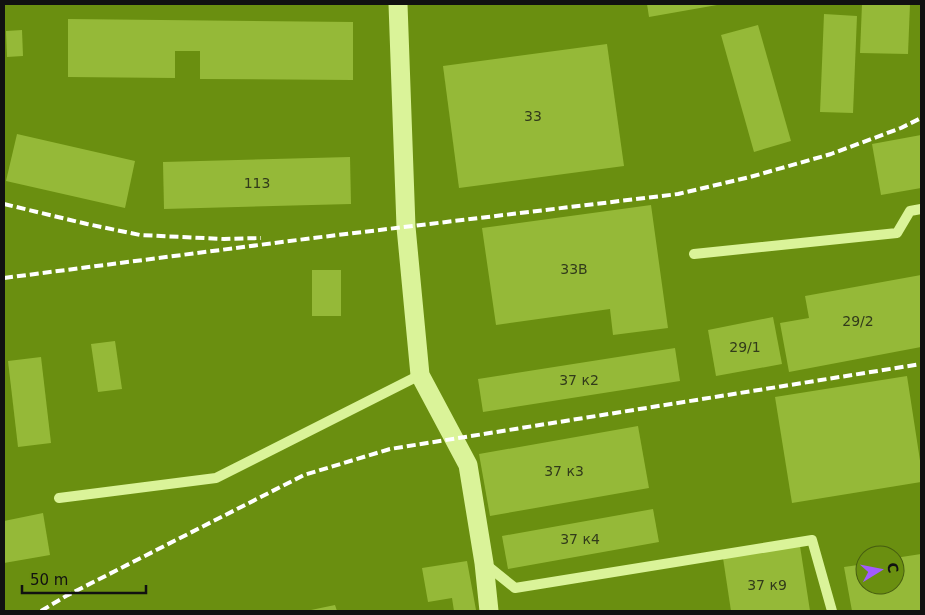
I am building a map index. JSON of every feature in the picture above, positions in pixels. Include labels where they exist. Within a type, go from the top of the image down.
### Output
[{"type":"street","points":[[398,4],[406,226],[420,375],[468,465],[484,563],[489,611]]},
{"type":"lane","points":[[694,254],[897,233],[910,211],[921,209]]},
{"type":"lane","points":[[59,498],[216,478],[420,375]]},
{"type":"lane","points":[[484,563],[515,588],[812,540],[832,611]]},
{"type":"building","points":[[647,4],[717,4],[717,5],[649,17]]},
{"type":"building","points":[[862,4],[910,4],[908,54],[860,53]]},
{"type":"building","points":[[824,14],[857,16],[853,113],[820,112]]},
{"type":"building","points":[[68,19],[353,22],[353,80],[200,79],[200,51],[175,51],[175,78],[68,77]]},
{"type":"building","points":[[758,25],[791,141],[754,152],[721,35]]},
{"type":"building","points":[[22,30],[23,56],[7,57],[6,31]]},
{"type":"building","points":[[607,44],[624,166],[459,188],[443,66]]},
{"type":"building","points":[[17,134],[135,161],[125,208],[6,181]]},
{"type":"building","points":[[921,135],[921,188],[881,195],[872,144]]},
{"type":"building","points":[[350,157],[351,204],[164,209],[163,162]]},
{"type":"building","points":[[651,205],[668,328],[613,335],[610,309],[496,325],[482,228]]},
{"type":"building","points":[[312,270],[341,270],[341,316],[312,316]]},
{"type":"building","points":[[921,275],[921,347],[789,372],[780,323],[809,318],[805,296]]},
{"type":"building","points":[[773,317],[782,364],[716,376],[708,330]]},
{"type":"building","points":[[115,341],[122,389],[98,392],[91,344]]},
{"type":"building","points":[[675,348],[680,381],[483,412],[478,379]]},
{"type":"building","points":[[41,357],[51,443],[18,447],[8,361]]},
{"type":"building","points":[[907,376],[921,467],[921,482],[792,503],[775,397]]},
{"type":"building","points":[[638,426],[649,488],[490,516],[479,454]]},
{"type":"building","points":[[653,509],[659,542],[508,569],[502,536]]},
{"type":"building","points":[[43,513],[50,555],[4,563],[4,521]]},
{"type":"building","points":[[800,546],[810,611],[731,611],[723,558]]},
{"type":"building","points":[[921,554],[921,611],[852,611],[844,567],[855,565],[855,595],[905,595],[905,556]]},
{"type":"building","points":[[467,561],[476,610],[454,611],[452,598],[428,602],[422,568]]},
{"type":"building","points":[[335,605],[337,611],[311,611],[311,610]]},
{"type":"railway","points":[[4,278],[678,194],[750,177],[831,154],[901,128],[921,118]]},
{"type":"railway","points":[[4,204],[140,235],[224,239],[261,238]]},
{"type":"railway","points":[[41,611],[66,596],[304,475],[390,449],[921,364]]}]
